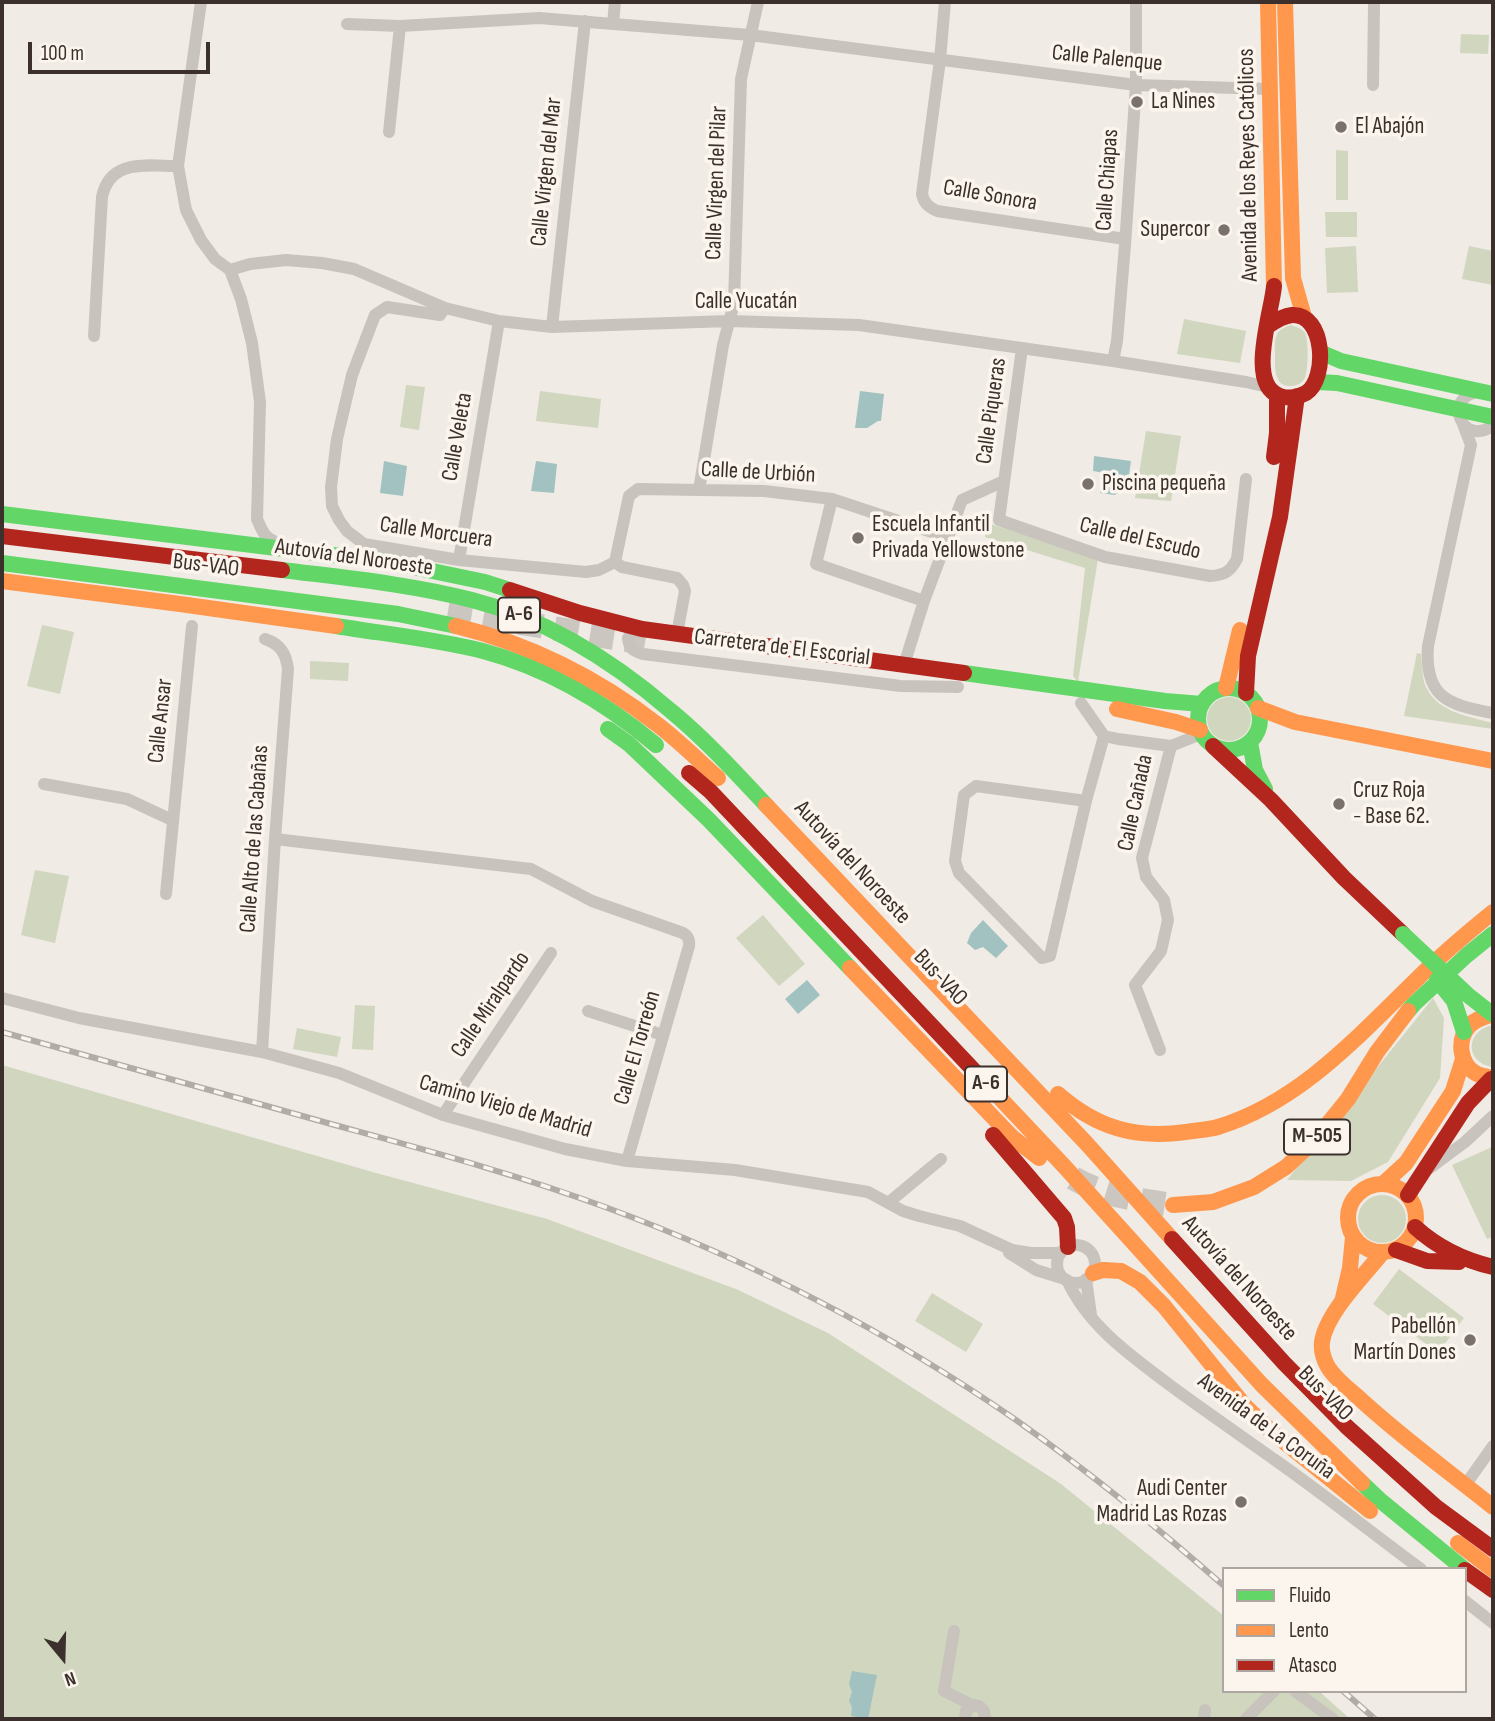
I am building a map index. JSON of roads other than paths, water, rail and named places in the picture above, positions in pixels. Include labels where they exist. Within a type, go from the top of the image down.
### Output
[{"type":"main road","name":"Avenida de los Reyes Católicos","points":[[1268,2],[1275,281],[1268,327]]},
{"type":"main road","name":"Avenida de los Reyes Católicos","points":[[1285,2],[1293,278],[1304,317]]},
{"type":"main road","points":[[1226,688],[1268,517],[1277,433],[1273,391],[1264,377],[1265,335],[1268,327],[1279,318],[1291,314],[1304,317],[1314,328],[1319,340],[1317,382],[1309,391],[1297,397],[1288,398],[1273,391]]},
{"type":"main road","points":[[1320,352],[1341,361],[1490,395]]},
{"type":"main road","points":[[1317,382],[1337,383],[1491,424]]},
{"type":"main road","points":[[1247,693],[1248,656],[1280,517],[1297,397]]},
{"type":"main road","points":[[2,514],[389,562],[465,576],[643,636],[958,687],[1081,703],[1165,719],[1205,736],[1228,750],[1250,742],[1259,728],[1258,708],[1247,693],[1237,689],[1216,691],[1202,704],[1198,712],[1205,736],[1271,800],[1344,878],[1469,996],[1493,1014]]},
{"type":"main road","name":"Autovía del Noroeste","points":[[2,536],[379,582],[473,600],[513,613],[562,634],[606,661],[672,711],[782,821],[1087,1144],[1284,1363],[1436,1507],[1493,1549]]},
{"type":"main road","points":[[2,554],[400,602],[448,611]]},
{"type":"main road","points":[[188,559],[365,569],[446,581],[522,603],[596,640],[662,688],[703,724],[1042,1079],[1074,1109],[1110,1127],[1148,1135],[1189,1134],[1233,1122],[1282,1099],[1338,1056],[1455,942],[1493,912]]},
{"type":"main road","name":"Bus-VAO","points":[[2,563],[440,621],[480,631],[553,659],[600,684],[669,734],[753,814],[902,972]]},
{"type":"main road","name":"A-6","points":[[2,581],[248,612],[474,649],[523,664],[588,696],[644,735],[711,792],[1064,1166],[1262,1385],[1381,1502],[1461,1567]]},
{"type":"main road","points":[[643,636],[677,634],[1202,704]]},
{"type":"main road","points":[[474,649],[484,663],[519,677],[579,708],[629,744],[709,820],[1012,1137],[1040,1158]]},
{"type":"main road","points":[[883,675],[982,676]]},
{"type":"main road","points":[[1258,708],[1295,722],[1493,761]]},
{"type":"main road","points":[[1250,742],[1255,770],[1271,800]]},
{"type":"main road","name":"M-505","points":[[1173,1205],[1213,1202],[1254,1187],[1286,1167],[1314,1141],[1331,1120],[1377,1052],[1434,979],[1493,925]]},
{"type":"main road","points":[[1403,934],[1454,1001],[1464,1032]]},
{"type":"main road","points":[[1414,1004],[1493,934]]},
{"type":"main road","points":[[1383,1184],[1406,1163],[1453,1091],[1463,1059],[1461,1045],[1464,1032],[1476,1019],[1493,1014]]},
{"type":"main road","points":[[926,1049],[951,1084],[1064,1218],[1067,1227],[1065,1250]]},
{"type":"main road","points":[[1408,1195],[1468,1103],[1492,1079],[1477,1074],[1463,1059]]},
{"type":"main road","points":[[1475,1263],[1427,1261],[1389,1251],[1368,1250],[1353,1237],[1348,1225],[1352,1201],[1360,1192],[1383,1184],[1401,1189],[1414,1205],[1417,1216],[1415,1227],[1405,1244],[1389,1251],[1343,1299],[1329,1321],[1322,1341],[1323,1356],[1329,1369],[1339,1380],[1380,1418],[1493,1507]]},
{"type":"main road","name":"Bus-VAO","points":[[1118,1202],[1267,1367],[1375,1474]]},
{"type":"main road","points":[[1415,1227],[1452,1255],[1493,1267]]},
{"type":"main road","points":[[1343,1299],[1353,1237]]},
{"type":"main road","points":[[1090,1276],[1102,1270],[1121,1271],[1140,1282],[1164,1306],[1245,1406],[1272,1432],[1395,1530],[1459,1567]]},
{"type":"main road","points":[[1405,1501],[1493,1570]]},
{"type":"main road","name":"A-6","points":[[1467,1572],[1493,1590]]},
{"type":"street","points":[[201,2],[178,166],[186,210],[201,240],[215,259],[230,270],[241,299],[252,343],[260,402],[257,519],[245,537],[228,541]]},
{"type":"street","points":[[614,24],[615,2]]},
{"type":"street","name":"Calle Virgen del Pilar","points":[[699,490],[723,345],[734,303],[741,79],[758,2]]},
{"type":"street","name":"Calle Sonora","points":[[945,2],[923,200],[937,211],[1125,239]]},
{"type":"street","name":"Calle Chiapas","points":[[1113,361],[1117,341],[1136,85],[1136,2]]},
{"type":"street","points":[[1373,85],[1374,2]]},
{"type":"street","name":"Calle Palenque","points":[[347,24],[400,26],[538,18],[750,35],[1136,85],[1270,89]]},
{"type":"street","name":"Calle Virgen del Mar","points":[[552,327],[585,22]]},
{"type":"street","points":[[389,132],[400,26]]},
{"type":"street","points":[[94,336],[104,186],[116,173],[130,166],[178,166]]},
{"type":"street","name":"Calle Yucatán","points":[[230,270],[250,264],[286,260],[354,269],[445,308],[499,321],[552,327],[729,321],[859,325],[1246,382],[1273,391]]},
{"type":"street","name":"Calle Morcuera","points":[[445,308],[440,315],[387,307],[375,315],[352,375],[337,439],[331,487],[332,506],[339,520],[347,531],[364,544],[459,559],[586,572],[615,562]]},
{"type":"street","name":"Calle Veleta","points":[[459,559],[499,321]]},
{"type":"street","name":"Calle Piqueras","points":[[999,520],[1021,348]]},
{"type":"street","points":[[1471,445],[1461,417],[1460,403],[1470,393],[1490,395]]},
{"type":"street","points":[[1491,424],[1471,445],[1428,646],[1427,663],[1433,685],[1444,697],[1463,708],[1493,713]]},
{"type":"street","name":"Calle del Escudo","points":[[999,520],[1105,557],[1210,576],[1222,575],[1232,568],[1237,559],[1246,480]]},
{"type":"street","points":[[904,664],[924,601],[962,500],[1003,481]]},
{"type":"street","name":"Calle de Urbión","points":[[615,562],[629,496],[638,489],[764,491],[832,499],[947,537]]},
{"type":"street","points":[[832,499],[816,564],[924,601]]},
{"type":"street","points":[[257,519],[263,533],[270,540],[305,552]]},
{"type":"street","points":[[615,562],[622,566],[677,578],[685,591],[677,634]]},
{"type":"street","name":"Calle Ansar","points":[[166,894],[192,626]]},
{"type":"street","name":"Carretera de El Escorial","points":[[643,636],[633,632],[628,638],[633,651],[901,686],[958,687]]},
{"type":"street","name":"Calle Alto de las Cabañas","points":[[262,1052],[288,669],[285,655],[279,646],[265,639]]},
{"type":"street","points":[[1081,703],[1104,736],[1171,746]]},
{"type":"street","points":[[1086,801],[976,786],[964,795],[955,861],[959,873],[1042,958],[1050,956],[1104,736]]},
{"type":"street","name":"Calle Cañada","points":[[1160,1050],[1135,985],[1161,951],[1168,920],[1164,900],[1146,877],[1142,858],[1171,746],[1205,736]]},
{"type":"street","points":[[44,785],[127,799],[172,820]]},
{"type":"street","name":"Calle El Torreón","points":[[275,839],[531,869],[593,901],[683,933],[689,938],[689,946],[627,1161]]},
{"type":"street","name":"Calle Miralpardo","points":[[443,1115],[551,953]]},
{"type":"street","name":"Camino Viejo de Madrid","points":[[2,998],[79,1018],[262,1052],[339,1073],[443,1115],[519,1138],[627,1161],[735,1170],[868,1192],[919,1216],[960,1226],[998,1245],[1022,1253],[1065,1250]]},
{"type":"street","points":[[588,1011],[663,1035]]},
{"type":"street","points":[[1422,1174],[1465,1142],[1493,1116]]},
{"type":"street","points":[[888,1203],[941,1159]]},
{"type":"street","name":"Camino Viejo de Madrid","points":[[998,1245],[1036,1270],[1066,1280]]},
{"type":"street","points":[[1090,1276],[1077,1282],[1066,1280],[1062,1276],[1058,1262],[1065,1250],[1075,1245],[1082,1246],[1092,1254],[1095,1267],[1090,1276],[1091,1315]]},
{"type":"street","name":"Avenida de La Coruña","points":[[1066,1280],[1079,1303],[1111,1339],[1142,1365],[1278,1461],[1418,1567]]},
{"type":"street","points":[[1466,1484],[1493,1446]]},
{"type":"street","points":[[1467,1603],[1493,1623]]},
{"type":"street","points":[[954,1631],[944,1691],[982,1708],[988,1719]]},
{"type":"street","points":[[1246,1719],[1273,1693]]},
{"type":"street","points":[[1297,1693],[1333,1719]]},
{"type":"street","points":[[965,1719],[966,1710],[972,1705]]},
{"type":"water","points":[[860,391],[884,394],[881,421],[867,428],[855,428]]},
{"type":"water","points":[[1094,456],[1131,461],[1128,482],[1115,495],[1100,493],[1103,476],[1115,479],[1116,475],[1093,471]]},
{"type":"water","points":[[384,461],[407,466],[403,496],[380,493]]},
{"type":"water","points":[[536,461],[557,464],[554,493],[531,491]]},
{"type":"water","points":[[983,920],[1008,946],[996,958],[983,947],[975,950],[967,943],[971,933]]},
{"type":"water","points":[[807,980],[820,995],[798,1014],[785,999]]},
{"type":"water","points":[[852,1671],[877,1675],[868,1719],[851,1716],[852,1707],[849,1701],[852,1692],[849,1684]]},
{"type":"tunnel","points":[[448,611],[645,643]]},
{"type":"tunnel","points":[[1073,1178],[1109,1193],[1173,1205]]},
{"type":"railway","points":[[2,1032],[500,1172],[605,1207],[712,1250],[817,1300],[968,1388],[1096,1479],[1222,1584]]},
{"type":"railway","points":[[1345,1693],[1375,1719]]},
{"type":"place","name":"La Nines","points":[[1137,102]]},
{"type":"place","name":"El Abajón","points":[[1341,127]]},
{"type":"place","name":"Supercor","points":[[1224,230]]},
{"type":"place","name":"Piscina pequeña","points":[[1088,484]]},
{"type":"place","name":"Escuela Infantil Privada Yellowstone","points":[[858,538]]},
{"type":"place","name":"Cruz Roja - Base 62.","points":[[1339,804]]},
{"type":"place","name":"Pabellón Martín Dones","points":[[1470,1340]]},
{"type":"place","name":"Audi Center Madrid Las Rozas","points":[[1241,1502]]}]
